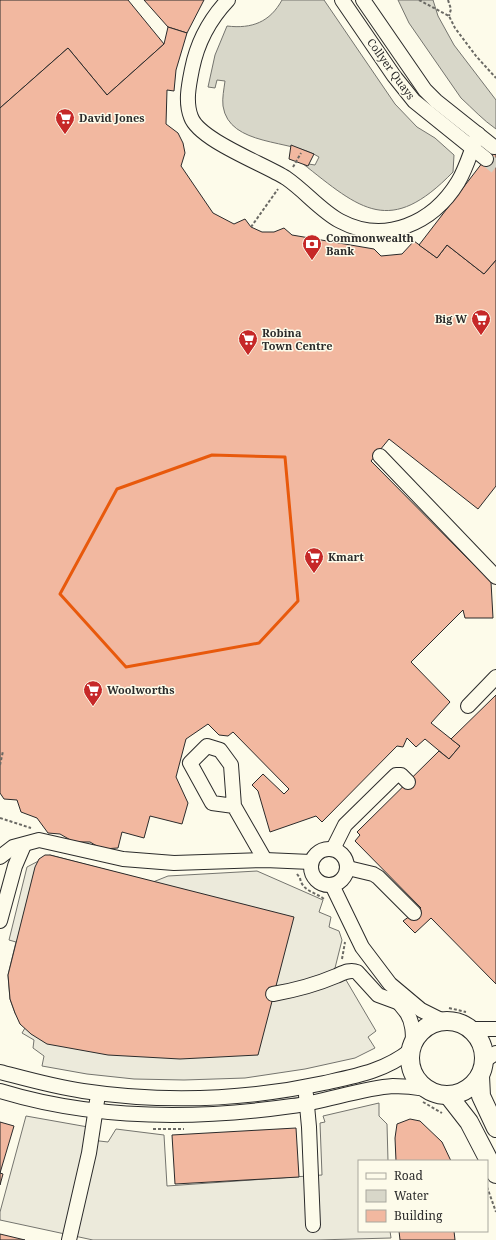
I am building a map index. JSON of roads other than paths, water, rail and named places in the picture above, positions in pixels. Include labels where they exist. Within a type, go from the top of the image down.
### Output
[{"type":"main road","points":[[487,1063],[475,1084],[467,1090],[448,1095],[424,1095],[413,1072],[410,1061],[412,1047],[425,1029],[446,1015],[454,1022],[467,1019],[473,1032],[480,1040],[487,1063],[481,1096],[496,1128]]},
{"type":"main road","points":[[448,1095],[469,1122],[496,1174]]},
{"type":"street","points":[[228,0],[213,18],[196,52],[189,90],[190,114],[196,125],[209,136],[241,156],[285,178],[339,221],[367,231],[383,232],[393,231],[416,222],[440,204],[459,180],[478,134]]},
{"type":"street","name":"Collyer Quays","points":[[342,0],[410,97],[435,119],[486,159]]},
{"type":"street","name":"Collyer Quays","points":[[363,0],[424,90],[494,147]]},
{"type":"street","points":[[380,456],[496,577]]},
{"type":"street","points":[[468,706],[493,679]]},
{"type":"street","points":[[333,849],[345,825],[396,775],[401,775],[408,782]]},
{"type":"street","points":[[234,806],[266,860]]},
{"type":"street","points":[[0,857],[13,847],[39,840],[123,860],[174,863],[266,860],[311,862]]},
{"type":"street","points":[[0,921],[15,866],[24,845]]},
{"type":"street","points":[[333,849],[343,855],[346,859],[348,868],[342,880],[332,885],[320,883],[316,879],[312,874],[311,862],[317,853],[322,850],[333,849]]},
{"type":"street","points":[[348,868],[373,874],[378,877],[414,913]]},
{"type":"street","points":[[332,885],[362,947],[390,984],[421,1010],[446,1015]]},
{"type":"street","points":[[273,994],[314,986],[345,972],[353,971],[357,972],[378,995],[397,1002]]},
{"type":"street","points":[[0,1072],[60,1087],[139,1098],[228,1097],[304,1087],[362,1074],[397,1062],[412,1047],[414,1029],[407,1013],[397,1002],[390,984]]},
{"type":"street","points":[[467,1019],[478,1030],[496,1029]]},
{"type":"street","points":[[3,1093],[96,1111],[159,1116],[195,1116],[258,1111],[308,1104],[391,1086],[424,1095]]},
{"type":"street","points":[[304,1087],[308,1104],[312,1225]]},
{"type":"street","points":[[68,1240],[89,1153],[98,1093]]},
{"type":"water","points":[[282,0],[324,0],[395,104],[417,127],[435,138],[454,155],[453,172],[431,192],[411,205],[393,210],[376,210],[359,204],[323,180],[302,163],[315,165],[319,157],[307,151],[249,135],[237,129],[228,119],[223,106],[225,81],[217,80],[215,88],[208,87],[215,55],[227,26],[236,27],[252,25],[266,19],[272,14]]},
{"type":"water","points":[[398,0],[433,0],[438,16],[454,45],[496,100],[496,129],[461,98],[409,23]]},
{"type":"tunnel","points":[[486,159],[496,167]]},
{"type":"place","name":"David Jones","points":[[65,135]]},
{"type":"place","name":"Commonwealth Bank","points":[[312,261]]},
{"type":"place","name":"Big W","points":[[481,336]]},
{"type":"place","name":"Robina Town Centre","points":[[248,356]]},
{"type":"place","name":"Kmart","points":[[314,574]]},
{"type":"place","name":"Woolworths","points":[[93,707]]}]
